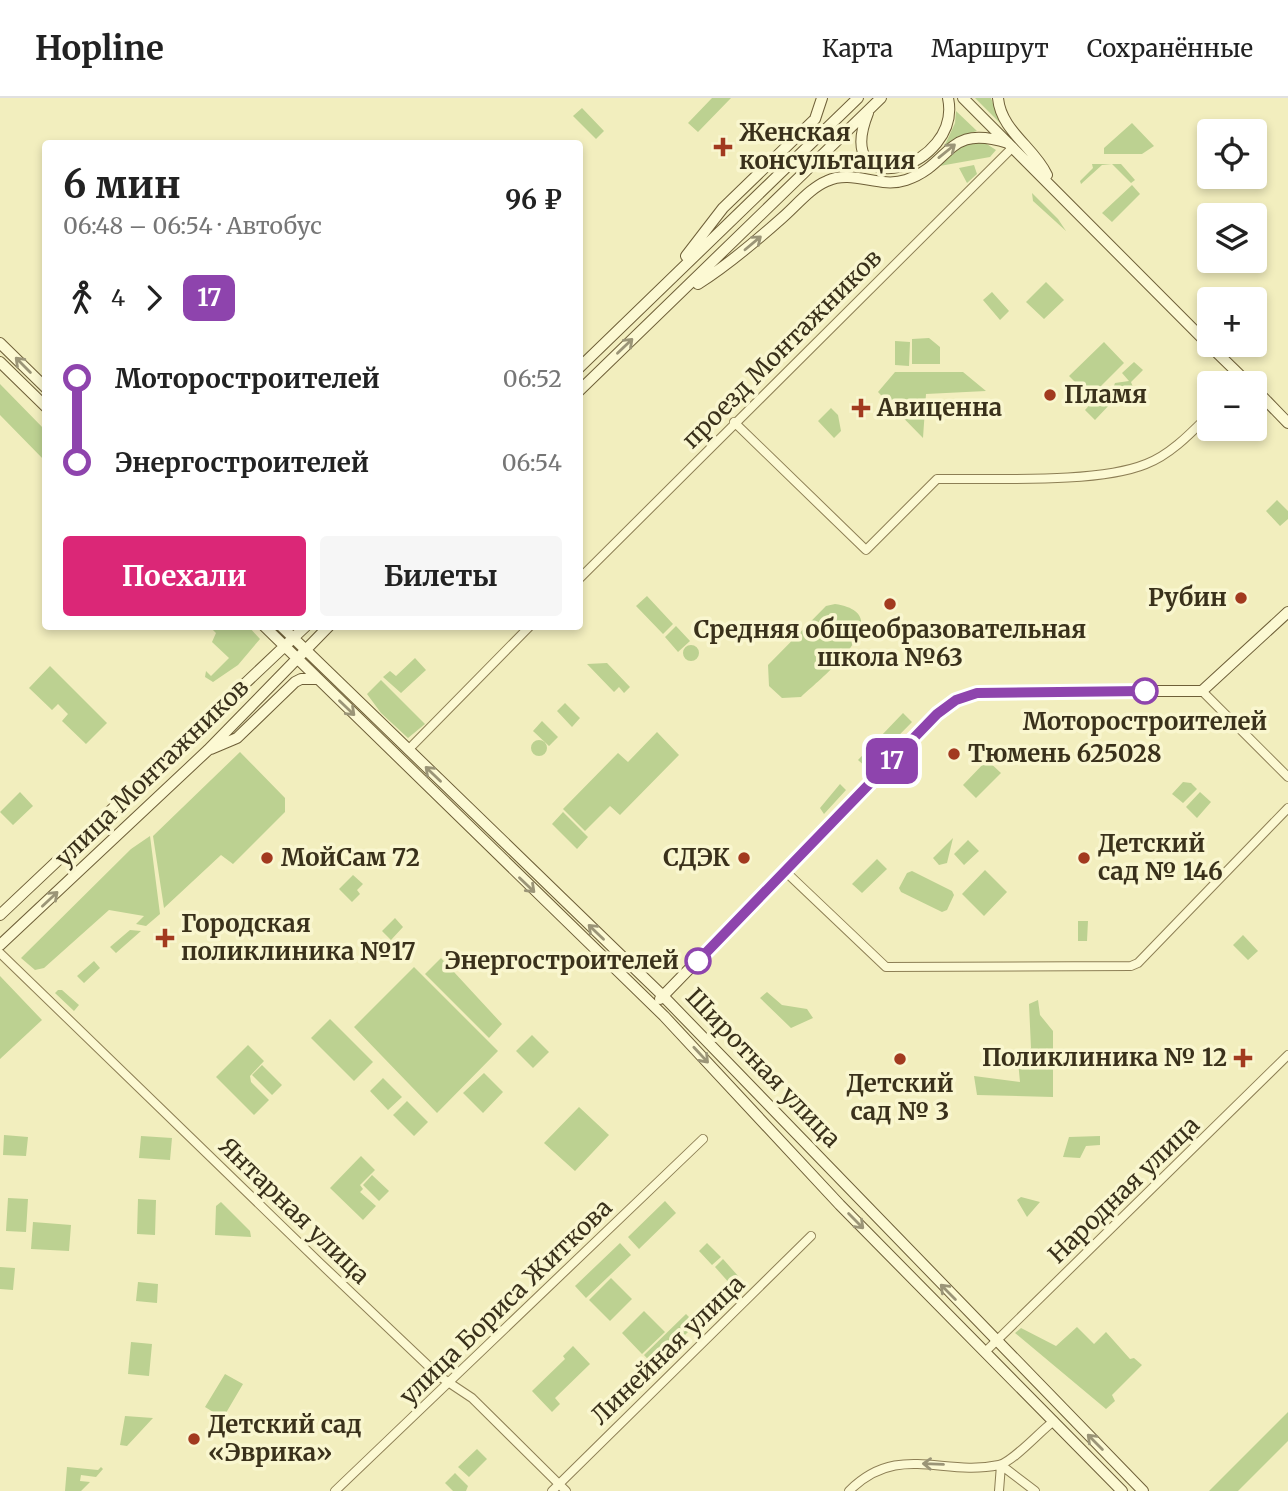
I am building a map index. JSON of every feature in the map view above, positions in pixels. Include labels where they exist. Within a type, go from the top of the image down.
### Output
[{"type":"main road","points":[[637,312],[695,246],[723,208],[815,119],[822,98]]},
{"type":"main road","points":[[583,364],[858,98]]},
{"type":"main road","points":[[583,387],[881,98]]},
{"type":"main road","points":[[870,109],[860,145],[864,157],[875,166],[900,168],[912,163],[941,138],[950,117],[948,98]]},
{"type":"main road","points":[[962,98],[1197,333]]},
{"type":"main road","points":[[998,98],[1000,111],[1008,126],[1043,166],[1051,184]]},
{"type":"main road","points":[[678,297],[745,250],[827,181],[849,177],[893,183],[907,180],[925,170],[961,140],[989,137],[1011,145]]},
{"type":"main road","points":[[0,343],[42,384]]},
{"type":"main road","points":[[1221,357],[1234,371]]},
{"type":"main road","points":[[0,362],[42,403]]},
{"type":"main road","points":[[1267,401],[1288,423]]},
{"type":"main road","points":[[653,1006],[786,872],[930,720],[956,700],[977,693],[1004,691],[1202,691],[1288,612]]},
{"type":"main road","name":"Широтная улица","points":[[270,630],[306,651],[663,996],[1143,1491]]},
{"type":"main road","name":"Широтная улица","points":[[283,630],[298,661],[653,1006],[840,1205],[1118,1487]]},
{"type":"main road","name":"улица Монтажников","points":[[0,915],[302,630]]},
{"type":"main road","name":"улица Монтажников","points":[[0,945],[208,750],[298,661],[325,630]]},
{"type":"main road","points":[[208,750],[237,737],[295,682],[317,679]]},
{"type":"main road","points":[[482,841],[492,841],[493,831]]},
{"type":"main road","points":[[507,865],[507,855],[517,855]]},
{"type":"main road","points":[[58,860],[67,859],[74,863],[75,877]]},
{"type":"main road","points":[[817,1180],[822,1182],[830,1177],[830,1168]]},
{"type":"main road","points":[[840,1205],[838,1194],[842,1190],[853,1192]]},
{"type":"main road","points":[[1118,1487],[1128,1482],[1126,1473]]},
{"type":"main road","points":[[1135,1491],[1143,1491]]},
{"type":"street","name":"проезд Монтажников","points":[[583,575],[1011,145]]},
{"type":"street","points":[[734,422],[866,551],[937,479],[1080,476],[1146,464],[1181,441],[1197,426]]},
{"type":"street","points":[[408,750],[526,630]]},
{"type":"street","points":[[1202,691],[1288,777]]},
{"type":"street","points":[[786,872],[886,967],[1131,966],[1138,963],[1288,808]]},
{"type":"street","name":"Янтарная улица","points":[[0,953],[448,1384],[472,1398],[566,1491]]},
{"type":"street","name":"Народная улица","points":[[986,1351],[1288,1055]]},
{"type":"street","name":"улица Бориса Житкова","points":[[335,1491],[703,1139]]},
{"type":"street","name":"Линейная улица","points":[[552,1491],[811,1236]]},
{"type":"street","points":[[999,1491],[1001,1465],[1054,1421]]},
{"type":"street","points":[[849,1491],[864,1476],[885,1466],[1001,1465],[1035,1491]]},
{"type":"green space","points":[[712,98],[731,98],[698,132],[688,123]]},
{"type":"green space","points":[[975,98],[991,98],[1001,124]]},
{"type":"green space","points":[[582,108],[604,131],[596,139],[573,116]]},
{"type":"green space","points":[[956,111],[977,131],[957,137],[944,147],[955,123]]},
{"type":"green space","points":[[1132,123],[1154,146],[1142,154],[1104,154],[1104,148]]},
{"type":"green space","points":[[982,141],[996,150],[990,157],[934,167],[962,144]]},
{"type":"green space","points":[[1092,164],[1112,164],[1102,165],[1081,184],[1080,181],[1093,168]]},
{"type":"green space","points":[[1112,164],[1121,164],[1135,180],[1131,183]]},
{"type":"green space","points":[[974,165],[977,174],[967,183],[959,168]]},
{"type":"green space","points":[[1132,185],[1140,194],[1112,222],[1102,213]]},
{"type":"green space","points":[[1032,193],[1058,219],[1066,231],[1033,201]]},
{"type":"green space","points":[[1046,282],[1064,300],[1044,319],[1026,302]]},
{"type":"green space","points":[[992,292],[1009,311],[1000,320],[983,300]]},
{"type":"green space","points":[[929,338],[940,347],[940,364],[912,364],[912,339]]},
{"type":"green space","points":[[895,341],[910,342],[909,366],[895,365]]},
{"type":"green space","points":[[1104,342],[1124,363],[1090,397],[1069,376]]},
{"type":"green space","points":[[1134,362],[1143,370],[1131,382],[1135,392],[1131,399],[1123,403],[1115,400],[1112,391],[1115,383],[1129,381],[1122,373]]},
{"type":"green space","points":[[895,372],[963,372],[986,391],[926,394],[923,438],[878,392]]},
{"type":"green space","points":[[0,384],[42,427],[42,458],[0,415]]},
{"type":"green space","points":[[1102,391],[1113,401],[1095,420],[1085,410]]},
{"type":"green space","points":[[831,408],[838,415],[841,431],[834,438],[818,421]]},
{"type":"green space","points":[[1277,500],[1288,511],[1288,519],[1280,526],[1266,511]]},
{"type":"green space","points":[[647,596],[673,624],[663,634],[636,606]]},
{"type":"green space","points":[[835,604],[854,610],[861,620],[859,633],[838,662],[801,697],[782,698],[769,686],[768,665],[826,606]]},
{"type":"green space","points":[[676,626],[690,641],[678,652],[665,637]]},
{"type":"green space","points":[[213,630],[252,630],[260,639],[238,665],[213,682],[205,677],[206,671],[211,676],[229,658],[212,642],[216,633]]},
{"type":"green space","points":[[688,645],[694,645],[699,653],[697,659],[688,661],[683,656],[683,650]]},
{"type":"green space","points":[[415,658],[426,670],[401,693],[383,677],[390,671],[396,676]]},
{"type":"green space","points":[[607,663],[630,687],[624,693],[619,687],[614,692],[587,664]]},
{"type":"green space","points":[[50,666],[107,723],[86,744],[62,721],[68,714],[58,704],[52,710],[29,688]]},
{"type":"green space","points":[[381,680],[425,724],[408,738],[381,713],[367,694]]},
{"type":"green space","points":[[565,703],[580,718],[572,727],[557,711]]},
{"type":"green space","points":[[903,713],[912,722],[867,768],[858,760]]},
{"type":"green space","points":[[542,721],[558,737],[549,746],[533,731]]},
{"type":"green space","points":[[657,732],[679,755],[620,815],[610,806],[585,831],[563,809],[618,753],[628,762]]},
{"type":"green space","points":[[539,740],[545,742],[545,754],[539,756],[533,754],[531,748],[533,742]]},
{"type":"green space","points":[[240,752],[285,798],[285,812],[233,864],[221,855],[164,908],[153,836]]},
{"type":"green space","points":[[987,760],[1001,773],[976,798],[963,785]]},
{"type":"green space","points":[[1183,782],[1191,783],[1197,789],[1183,803],[1172,794]]},
{"type":"green space","points":[[840,784],[846,790],[824,814],[820,808]]},
{"type":"green space","points":[[20,792],[33,806],[13,825],[0,812]]},
{"type":"green space","points":[[1200,792],[1211,802],[1197,818],[1186,807]]},
{"type":"green space","points":[[563,812],[588,837],[577,849],[552,824]]},
{"type":"green space","points":[[150,836],[160,914],[146,926],[136,924],[144,916],[109,910],[44,968],[35,970],[21,958],[131,849]]},
{"type":"green space","points":[[953,838],[947,863],[939,865],[933,858]]},
{"type":"green space","points":[[968,840],[979,851],[964,865],[954,854]]},
{"type":"green space","points":[[877,859],[887,869],[862,893],[852,884]]},
{"type":"green space","points":[[985,870],[1007,892],[984,916],[962,894]]},
{"type":"green space","points":[[912,871],[952,891],[954,895],[947,910],[942,912],[901,892],[899,888],[907,873]]},
{"type":"green space","points":[[353,875],[363,884],[357,890],[360,894],[352,902],[339,889]]},
{"type":"green space","points":[[395,918],[403,927],[391,940],[382,931]]},
{"type":"green space","points":[[1078,921],[1088,921],[1087,941],[1078,941]]},
{"type":"green space","points":[[130,930],[141,931],[116,953],[110,947]]},
{"type":"green space","points":[[1243,935],[1258,951],[1248,960],[1233,945]]},
{"type":"green space","points":[[441,958],[502,1024],[489,1038],[425,974]]},
{"type":"green space","points":[[94,961],[100,968],[84,983],[77,976]]},
{"type":"green space","points":[[414,967],[498,1051],[437,1113],[354,1027]]},
{"type":"green space","points":[[0,976],[42,1020],[0,1059]]},
{"type":"green space","points":[[62,990],[79,1005],[74,1011],[55,993]]},
{"type":"green space","points":[[767,992],[782,1005],[807,1009],[813,1018],[791,1028],[760,998]]},
{"type":"green space","points":[[1038,1000],[1040,1015],[1053,1031],[1053,1097],[977,1095],[974,1076],[1020,1082],[1018,1061],[1031,1048],[1029,1004]]},
{"type":"green space","points":[[330,1019],[373,1062],[354,1081],[311,1038]]},
{"type":"green space","points":[[532,1035],[549,1052],[533,1068],[516,1051]]},
{"type":"green space","points":[[248,1045],[264,1061],[250,1076],[251,1082],[269,1100],[254,1115],[216,1077]]},
{"type":"green space","points":[[262,1065],[282,1085],[272,1095],[252,1075]]},
{"type":"green space","points":[[484,1073],[503,1092],[483,1113],[463,1093]]},
{"type":"green space","points":[[383,1078],[402,1097],[388,1110],[370,1091]]},
{"type":"green space","points":[[407,1101],[428,1122],[414,1136],[393,1115]]},
{"type":"green space","points":[[579,1107],[609,1135],[575,1171],[544,1143]]},
{"type":"green space","points":[[4,1135],[28,1137],[26,1156],[3,1155]]},
{"type":"green space","points":[[141,1136],[172,1138],[170,1160],[139,1158]]},
{"type":"green space","points":[[1100,1136],[1100,1145],[1086,1146],[1080,1158],[1063,1157],[1069,1137]]},
{"type":"green space","points":[[361,1156],[375,1170],[360,1185],[363,1189],[360,1192],[376,1206],[363,1220],[330,1188]]},
{"type":"green space","points":[[372,1175],[389,1191],[379,1201],[363,1185]]},
{"type":"green space","points":[[1021,1197],[1040,1202],[1027,1217],[1017,1200]]},
{"type":"green space","points":[[8,1198],[28,1199],[26,1232],[6,1231]]},
{"type":"green space","points":[[138,1199],[156,1200],[155,1235],[137,1234]]},
{"type":"green space","points":[[665,1201],[676,1213],[639,1249],[628,1237]]},
{"type":"green space","points":[[221,1202],[250,1231],[251,1237],[215,1235],[216,1206]]},
{"type":"green space","points":[[33,1222],[71,1225],[69,1251],[31,1249]]},
{"type":"green space","points":[[620,1243],[631,1255],[586,1298],[575,1286]]},
{"type":"green space","points":[[707,1243],[721,1257],[712,1265],[699,1251]]},
{"type":"green space","points":[[723,1259],[739,1277],[731,1285],[715,1267]]},
{"type":"green space","points":[[0,1267],[15,1268],[13,1290],[0,1289]]},
{"type":"green space","points":[[611,1278],[632,1299],[610,1321],[589,1300]]},
{"type":"green space","points":[[138,1282],[158,1284],[157,1303],[136,1301]]},
{"type":"green space","points":[[644,1311],[665,1332],[642,1354],[622,1333]]},
{"type":"green space","points":[[686,1314],[696,1324],[654,1366],[644,1355]]},
{"type":"green space","points":[[1077,1327],[1094,1344],[1106,1332],[1130,1359],[1134,1358],[1142,1365],[1112,1395],[1115,1401],[1106,1409],[1015,1333],[1021,1328],[1056,1346]]},
{"type":"green space","points":[[131,1342],[152,1344],[149,1376],[128,1374]]},
{"type":"green space","points":[[573,1346],[590,1364],[555,1398],[560,1404],[552,1412],[532,1391],[565,1359],[563,1356]]},
{"type":"green space","points":[[225,1374],[243,1384],[223,1418],[205,1407]]},
{"type":"green space","points":[[1288,1412],[1288,1441],[1238,1491],[1209,1491]]},
{"type":"green space","points":[[125,1416],[153,1418],[127,1446],[120,1445]]},
{"type":"green space","points":[[477,1449],[487,1459],[469,1477],[458,1467]]},
{"type":"green space","points":[[67,1467],[103,1469],[96,1477],[81,1475],[80,1481],[90,1482],[81,1491],[65,1491]]},
{"type":"green space","points":[[455,1473],[468,1486],[466,1491],[453,1491],[445,1483]]},
{"type":"bus line","name":"17","points":[[698,961],[947,705],[977,693],[1004,691],[1145,691]]},
{"type":"place","name":"Женская консультация","points":[[723,147]]},
{"type":"place","name":"Пламя","points":[[1050,395]]},
{"type":"place","name":"Авиценна","points":[[861,408]]},
{"type":"place","name":"Рубин","points":[[1241,598]]},
{"type":"place","name":"Средняя общеобразовательная школа №63","points":[[890,604]]},
{"type":"place","name":"Моторостроителей","points":[[1145,691]]},
{"type":"place","name":"Тюмень 625028","points":[[954,754]]},
{"type":"place","name":"МойСам 72","points":[[267,858]]},
{"type":"place","name":"СДЭК","points":[[744,858]]},
{"type":"place","name":"Детский сад № 146","points":[[1084,858]]},
{"type":"place","name":"Городская поликлиника №17","points":[[165,938]]},
{"type":"place","name":"Энергостроителей","points":[[698,961]]},
{"type":"place","name":"Поликлиника № 12","points":[[1243,1058]]},
{"type":"place","name":"Детский сад № 3","points":[[900,1059]]},
{"type":"place","name":"Детский сад «Эврика»","points":[[194,1439]]}]
